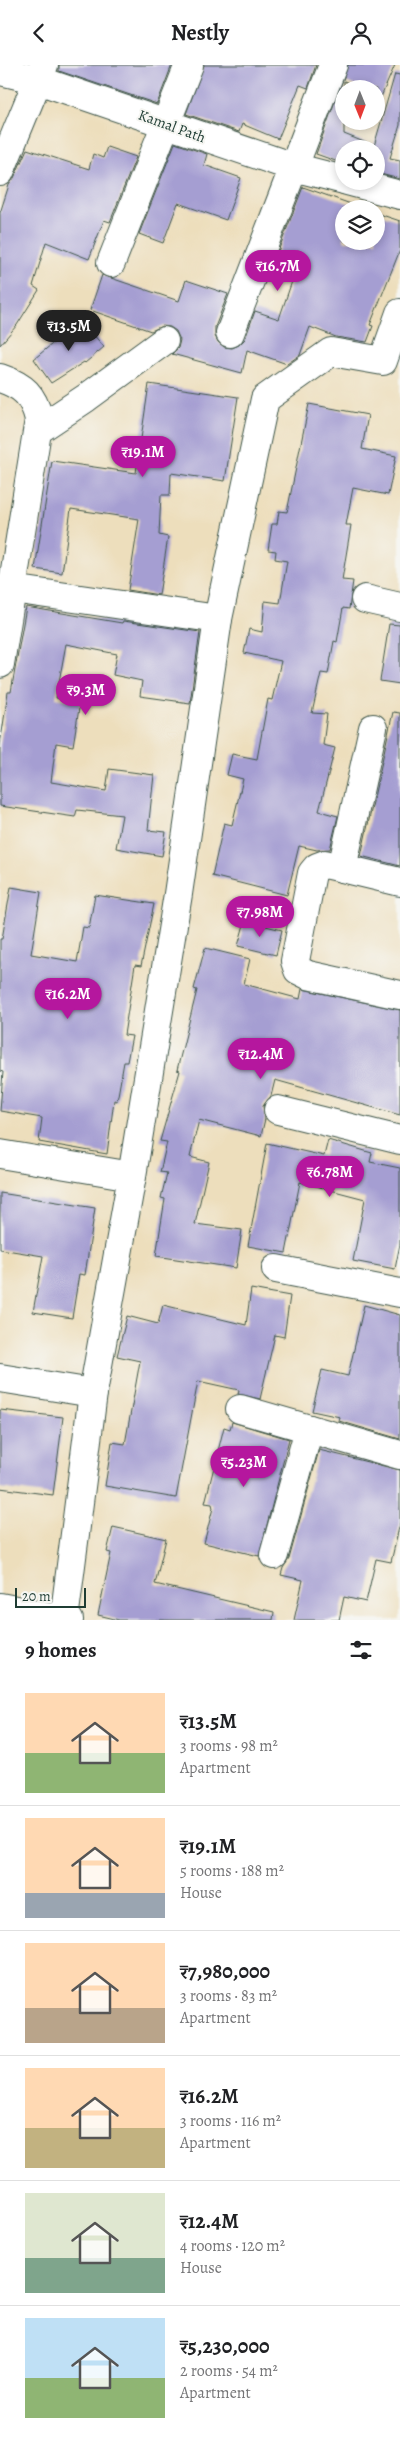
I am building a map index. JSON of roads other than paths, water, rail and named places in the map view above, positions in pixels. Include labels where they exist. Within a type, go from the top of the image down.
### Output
[{"type":"street","points":[[110,263],[189,65]]},
{"type":"street","points":[[230,333],[333,65]]},
{"type":"street","name":"Kamal Path","points":[[0,71],[41,72],[166,123],[293,167],[335,178]]},
{"type":"street","points":[[0,172],[41,72]]},
{"type":"street","name":"Kamal Path","points":[[380,190],[400,195]]},
{"type":"street","points":[[0,1607],[66,1620],[92,1393],[132,1176],[178,893],[218,619],[265,399],[331,352],[383,361],[400,313]]},
{"type":"street","points":[[38,430],[86,398],[164,341]]},
{"type":"street","points":[[0,378],[18,384],[34,402],[39,419],[0,664]]},
{"type":"street","points":[[12,589],[218,619]]},
{"type":"street","points":[[365,599],[400,607]]},
{"type":"street","points":[[342,868],[373,728]]},
{"type":"street","points":[[400,882],[325,864],[317,867],[312,873],[295,961],[298,970],[308,975],[400,995]]},
{"type":"street","points":[[278,1110],[400,1140]]},
{"type":"street","points":[[0,1155],[132,1176]]},
{"type":"street","points":[[276,1269],[400,1293]]},
{"type":"street","points":[[0,1378],[92,1393]]},
{"type":"street","points":[[240,1409],[400,1455]]},
{"type":"street","points":[[274,1555],[309,1429]]}]
